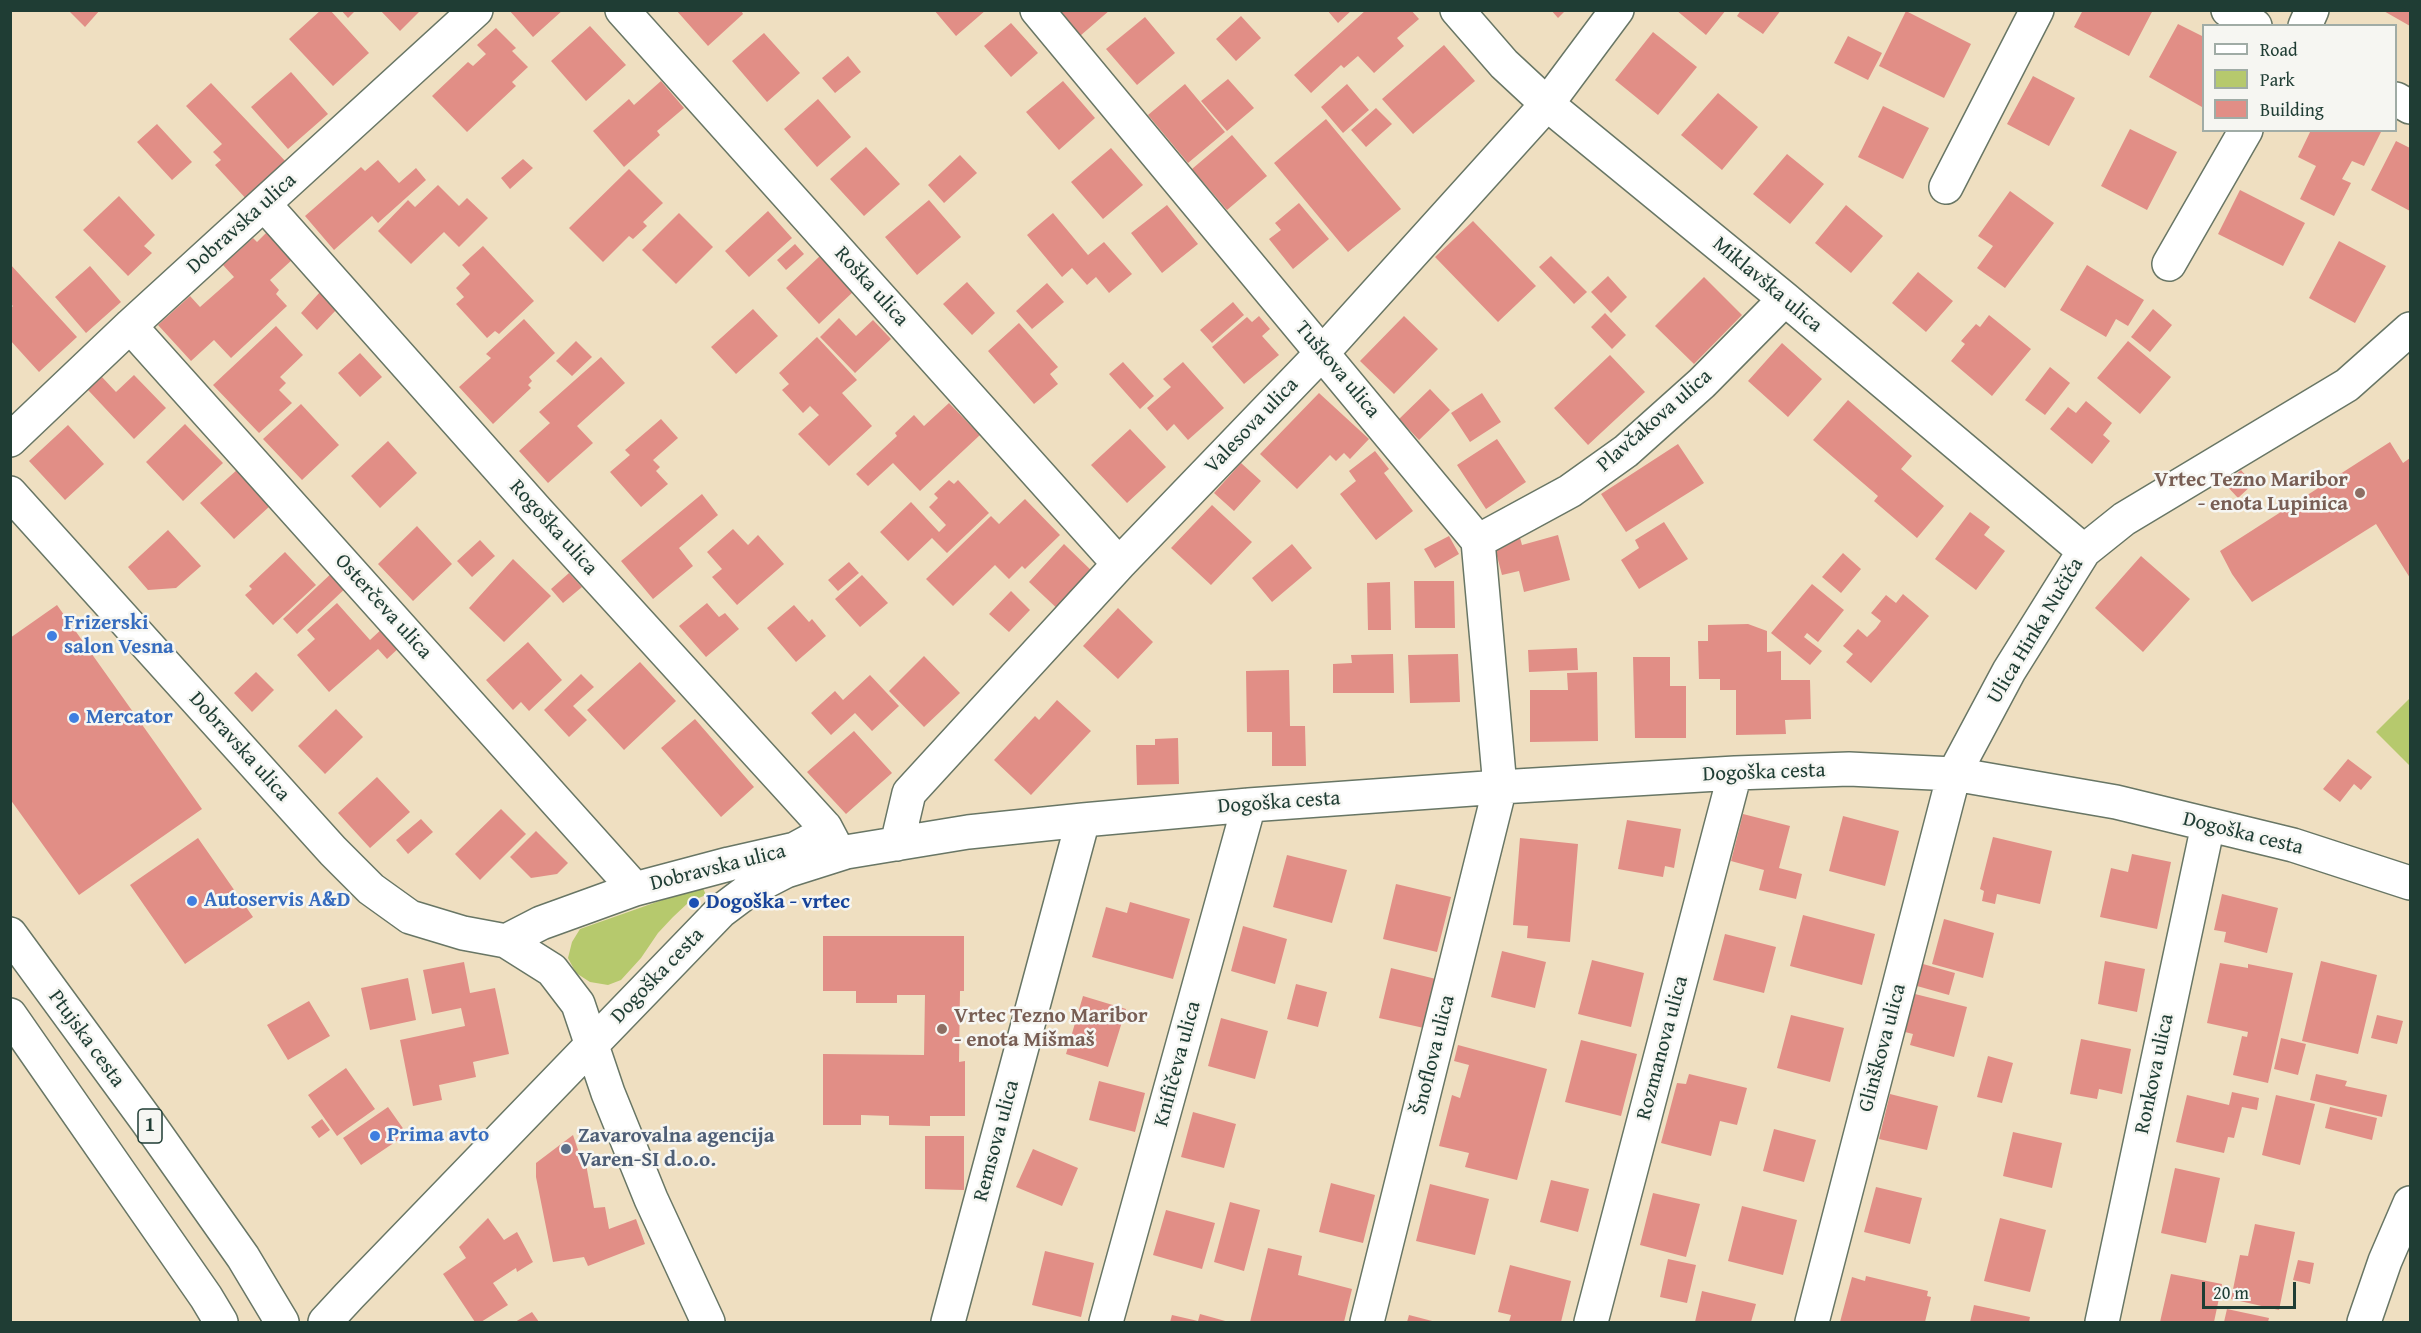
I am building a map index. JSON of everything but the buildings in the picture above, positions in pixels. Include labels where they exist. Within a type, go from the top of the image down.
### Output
[{"type":"street","name":"Dobravska ulica","points":[[10,440],[130,326],[476,10]]},
{"type":"street","name":"Roška ulica","points":[[622,10],[1119,564]]},
{"type":"street","name":"Tuškova ulica","points":[[1037,10],[1478,541]]},
{"type":"street","name":"Miklavška ulica","points":[[1457,10],[1504,64],[1547,104],[1785,299],[2084,551]]},
{"type":"street","name":"Valesova ulica","points":[[897,844],[909,793],[1119,564],[1323,352],[1547,104],[1617,10]]},
{"type":"street","points":[[1946,187],[2037,10]]},
{"type":"street","points":[[2228,10],[2252,24]]},
{"type":"street","points":[[2306,24],[2312,10]]},
{"type":"street","points":[[2169,264],[2245,132]]},
{"type":"street","name":"Rogoška ulica","points":[[264,204],[832,841]]},
{"type":"street","name":"Plavčakova ulica","points":[[1478,541],[1570,491],[1626,452],[1702,383],[1785,299]]},
{"type":"street","name":"Osterčeva ulica","points":[[130,326],[635,889]]},
{"type":"street","name":"Ulica Hinka Nučiča","points":[[1954,774],[2009,671],[2084,551],[2124,519],[2347,385],[2410,329]]},
{"type":"street","name":"Dobravska ulica","points":[[10,494],[326,843],[372,889],[410,917],[462,933],[506,941],[552,970],[578,1004],[591,1045],[651,1199],[708,1323]]},
{"type":"street","points":[[1478,541],[1500,787]]},
{"type":"street","name":"Dogoška cesta","points":[[326,1323],[721,911],[749,890],[786,871],[832,841],[897,844],[968,832],[1083,819],[1249,805],[1500,787],[1735,773],[1849,769],[1954,774],[2116,802],[2293,845],[2410,883]]},
{"type":"street","name":"Rozmanova ulica","points":[[1590,1323],[1735,773]]},
{"type":"street","name":"Glinškova ulica","points":[[1812,1323],[1954,774]]},
{"type":"street","name":"Šnoflova ulica","points":[[1367,1323],[1500,787]]},
{"type":"street","name":"Knifičeva ulica","points":[[1106,1323],[1249,805]]},
{"type":"street","name":"Remsova ulica","points":[[948,1323],[1083,819]]},
{"type":"street","name":"Ronkova ulica","points":[[2102,1323],[2208,825]]},
{"type":"street","name":"Dobravska ulica","points":[[506,941],[541,922],[635,889],[795,849],[817,837],[832,841]]},
{"type":"street","name":"Ptujska cesta","points":[[10,934],[216,1218],[243,1257],[282,1323]]},
{"type":"street","points":[[10,1015],[199,1287],[220,1323]]},
{"type":"street","points":[[2364,1323],[2385,1262],[2410,1203]]},
{"type":"green space","points":[[2410,698],[2410,766],[2376,732]]},
{"type":"green space","points":[[702,886],[706,895],[689,902],[673,917],[621,980],[608,985],[590,982],[576,973],[568,958],[572,942],[580,929]]},
{"type":"place","name":"Vrtec Tezno Maribor - enota Lupinica","points":[[2360,493]]},
{"type":"place","name":"Frizerski salon Vesna","points":[[52,636]]},
{"type":"place","name":"Mercator","points":[[74,718]]},
{"type":"place","name":"Autoservis A&D","points":[[192,901]]},
{"type":"place","name":"Dogoška - vrtec","points":[[694,903]]},
{"type":"place","name":"Vrtec Tezno Maribor - enota Mišmaš","points":[[942,1029]]},
{"type":"place","name":"Prima avto","points":[[375,1136]]},
{"type":"place","name":"Zavarovalna agencija Varen-SI d.o.o.","points":[[566,1149]]}]
